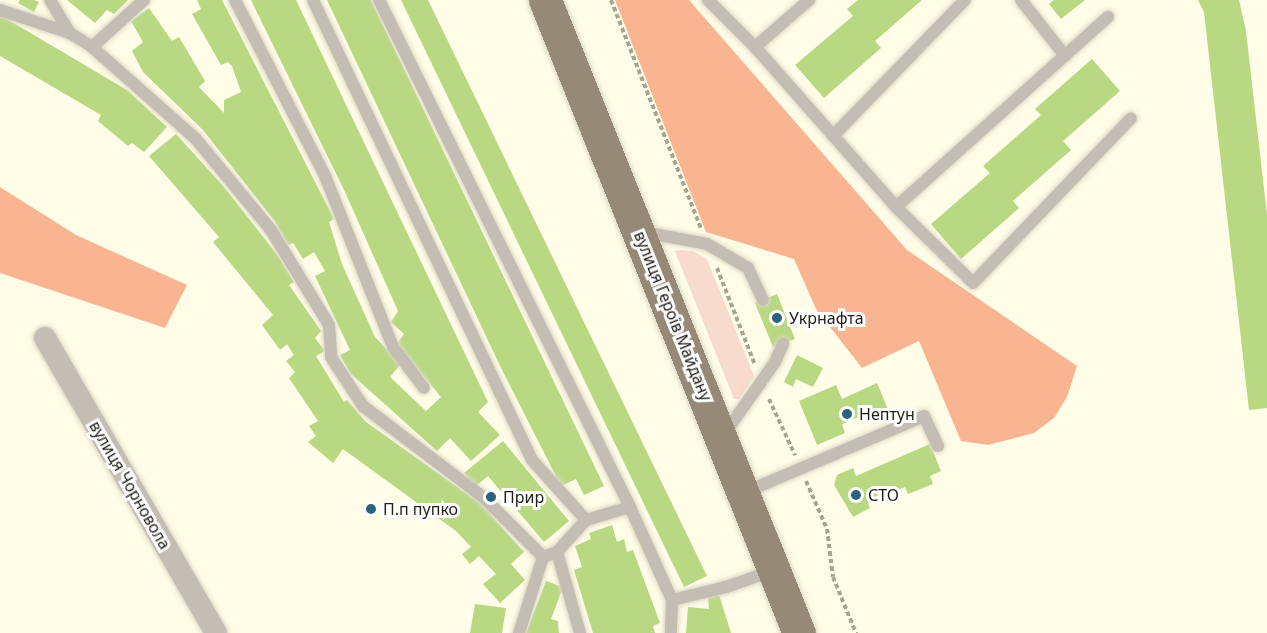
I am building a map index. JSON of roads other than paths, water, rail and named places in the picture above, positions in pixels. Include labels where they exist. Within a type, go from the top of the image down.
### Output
[{"type":"main road","name":"вулиця Героїв Майдану","points":[[545,0],[799,633]]},
{"type":"street","name":"вулиця Чорновола","points":[[45,338],[216,633]]},
{"type":"lane","points":[[50,0],[70,33]]},
{"type":"lane","points":[[235,0],[325,176],[393,347],[424,388]]},
{"type":"lane","points":[[313,0],[532,460],[586,520]]},
{"type":"lane","points":[[379,0],[630,507],[672,600],[672,633]]},
{"type":"lane","points":[[708,0],[755,48],[896,207],[973,283],[1131,118]]},
{"type":"lane","points":[[755,48],[809,0]]},
{"type":"lane","points":[[833,136],[965,0]]},
{"type":"lane","points":[[1021,0],[1065,56]]},
{"type":"lane","points":[[92,47],[140,1]]},
{"type":"lane","points":[[0,10],[70,33],[92,47],[196,139],[271,230],[329,325],[331,357],[363,406],[483,497],[543,557]]},
{"type":"lane","points":[[896,207],[1108,17]]},
{"type":"lane","points":[[639,231],[707,244],[748,268],[763,300]]},
{"type":"lane","points":[[721,439],[775,362],[783,344]]},
{"type":"lane","points":[[742,494],[800,467],[924,416],[938,446]]},
{"type":"lane","points":[[543,557],[557,552],[586,520],[630,507]]},
{"type":"lane","points":[[557,552],[580,633]]},
{"type":"lane","points":[[519,633],[543,557]]},
{"type":"lane","points":[[672,600],[726,587],[774,570]]},
{"type":"place","name":"Укрнафта","points":[[777,318]]},
{"type":"place","name":"Нептун","points":[[847,414]]},
{"type":"place","name":"СТО","points":[[856,495]]},
{"type":"place","name":"Прир","points":[[491,497]]},
{"type":"place","name":"П.п пупко","points":[[371,509]]}]
